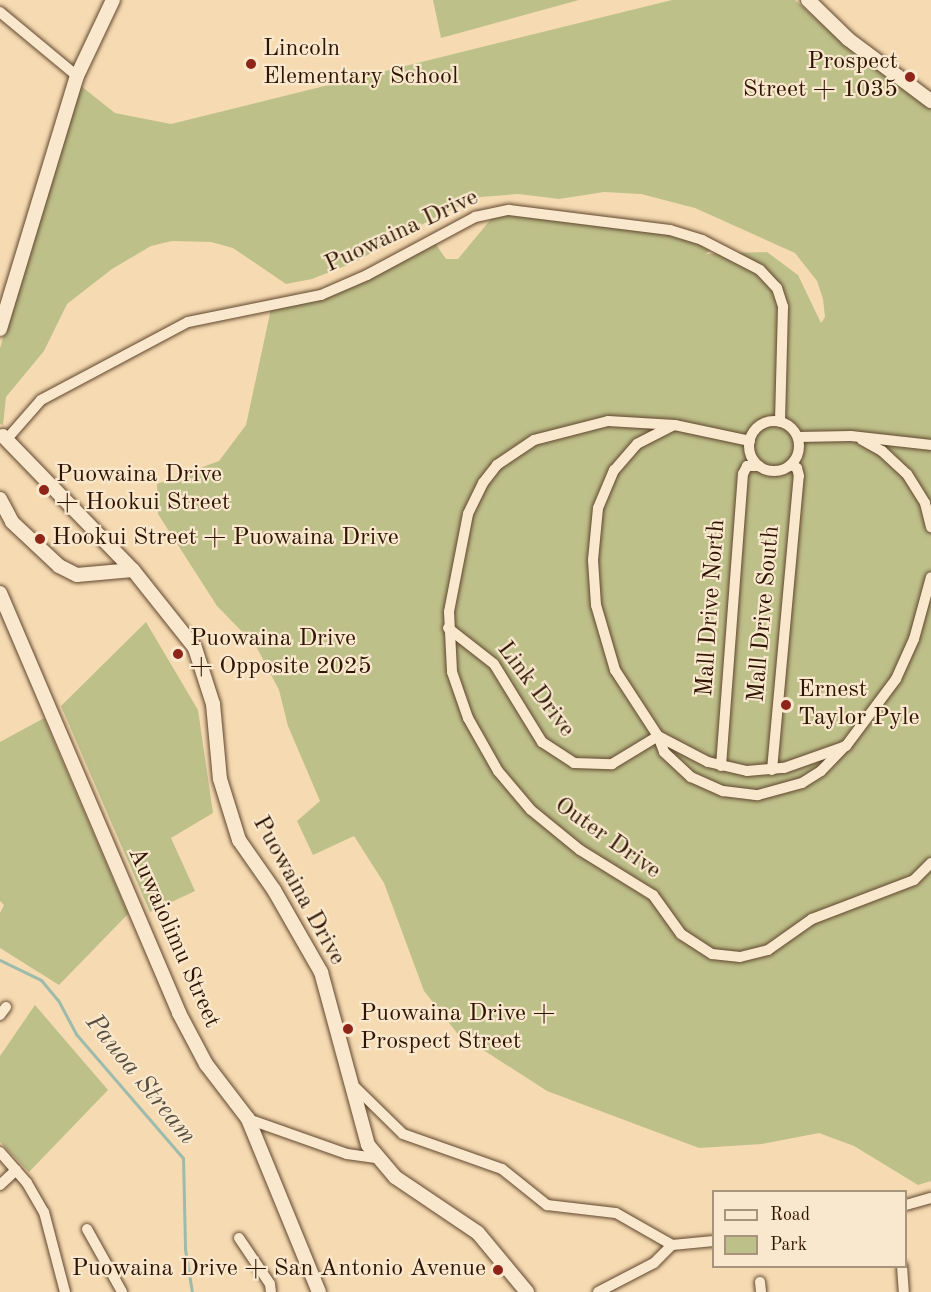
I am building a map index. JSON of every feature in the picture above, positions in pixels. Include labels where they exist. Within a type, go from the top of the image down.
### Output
[{"type":"street","points":[[0,329],[77,76],[113,0]]},
{"type":"street","points":[[808,0],[886,70],[931,101]]},
{"type":"street","points":[[0,12],[77,76]]},
{"type":"street","name":"Puowaina Drive","points":[[527,1292],[478,1233],[395,1177],[376,1158],[361,1130],[355,1088],[321,972],[274,890],[239,840],[220,779],[213,704],[206,674],[195,648],[133,570],[3,437],[41,400],[188,321],[321,295],[367,275],[476,217],[509,210],[670,230],[710,243],[760,270],[777,288],[783,307],[780,422]]},
{"type":"street","name":"Outer Drive","points":[[750,441],[675,425],[596,422],[544,435],[505,458],[483,483],[468,514],[448,628],[450,659],[460,699],[476,736],[508,784],[561,836],[653,895],[681,934],[704,950],[730,957],[759,954],[812,919],[914,880],[931,863]]},
{"type":"street","points":[[798,437],[799,452],[791,465],[772,471],[759,466],[751,454],[750,441],[761,425],[780,422],[798,437],[851,436],[931,445]]},
{"type":"street","points":[[675,425],[637,444],[614,470],[601,498],[594,545],[596,605],[610,656],[621,684],[658,736],[664,752],[691,777],[723,791],[747,795],[769,794],[802,783],[821,771],[846,746],[896,679],[921,620],[931,577]]},
{"type":"street","points":[[851,436],[882,451],[907,474],[925,503],[931,527]]},
{"type":"street","name":"Mall Drive South","points":[[772,770],[799,476],[797,468],[791,465]]},
{"type":"street","name":"Mall Drive North","points":[[721,766],[743,474],[747,466],[759,466]]},
{"type":"street","points":[[0,499],[12,522],[59,566],[77,575],[133,570]]},
{"type":"street","name":"Auwaiolimu Street","points":[[0,593],[178,1013],[206,1064],[248,1119],[319,1292]]},
{"type":"street","name":"Link Drive","points":[[448,628],[494,664],[542,742],[565,759],[583,765],[612,764],[658,736]]},
{"type":"street","points":[[658,736],[721,766],[772,770],[846,746]]},
{"type":"street","points":[[355,1088],[403,1134],[502,1168],[546,1205],[616,1213],[672,1245],[712,1241]]},
{"type":"street","points":[[248,1119],[347,1154],[376,1158]]},
{"type":"street","points":[[0,1152],[16,1170],[44,1212],[65,1292]]},
{"type":"street","points":[[0,1185],[16,1170]]},
{"type":"street","points":[[907,1205],[931,1198]]},
{"type":"street","points":[[87,1229],[122,1292]]},
{"type":"street","points":[[239,1238],[271,1292]]},
{"type":"street","points":[[598,1292],[654,1263],[672,1245]]},
{"type":"street","points":[[902,1268],[904,1292]]},
{"type":"green space","points":[[433,0],[579,0],[441,38]]},
{"type":"green space","points":[[672,0],[795,0],[854,53],[931,107],[931,1181],[918,1185],[854,1146],[819,1133],[762,1144],[699,1148],[547,1091],[457,1033],[424,991],[384,883],[354,836],[313,855],[297,821],[320,801],[288,726],[279,690],[256,646],[217,606],[158,514],[157,484],[219,461],[246,425],[272,304],[299,301],[433,240],[446,259],[458,259],[496,213],[651,228],[712,248],[706,254],[767,252],[798,275],[821,323],[825,317],[823,299],[817,281],[795,253],[695,208],[641,194],[604,192],[559,199],[518,194],[481,197],[441,214],[355,262],[312,279],[286,284],[233,248],[211,242],[172,241],[151,246],[112,269],[67,304],[44,351],[6,397],[3,425],[0,424],[0,348],[81,86],[115,113],[171,124]]},
{"type":"green space","points":[[146,622],[198,710],[213,813],[171,838],[195,891],[150,912],[61,706]]},
{"type":"green space","points":[[44,718],[128,914],[59,985],[0,948],[0,913],[4,905],[0,901],[0,742]]},
{"type":"green space","points":[[35,1005],[108,1090],[29,1172],[0,1142],[0,1056]]},
{"type":"waterway","name":"Pauoa Stream","points":[[0,960],[41,980],[58,1000],[76,1034],[183,1158],[185,1249],[192,1292]]},
{"type":"place","name":"Lincoln Elementary School","points":[[251,64]]},
{"type":"place","name":"Prospect Street + 1035","points":[[910,77]]},
{"type":"place","name":"Puowaina Drive + Hookui Street","points":[[44,490]]},
{"type":"place","name":"Hookui Street + Puowaina Drive","points":[[40,539]]},
{"type":"place","name":"Puowaina Drive + Opposite 2025","points":[[178,654]]},
{"type":"place","name":"Ernest Taylor Pyle","points":[[786,705]]},
{"type":"place","name":"Puowaina Drive + Prospect Street","points":[[348,1029]]},
{"type":"place","name":"Puowaina Drive + San Antonio Avenue","points":[[498,1270]]}]
